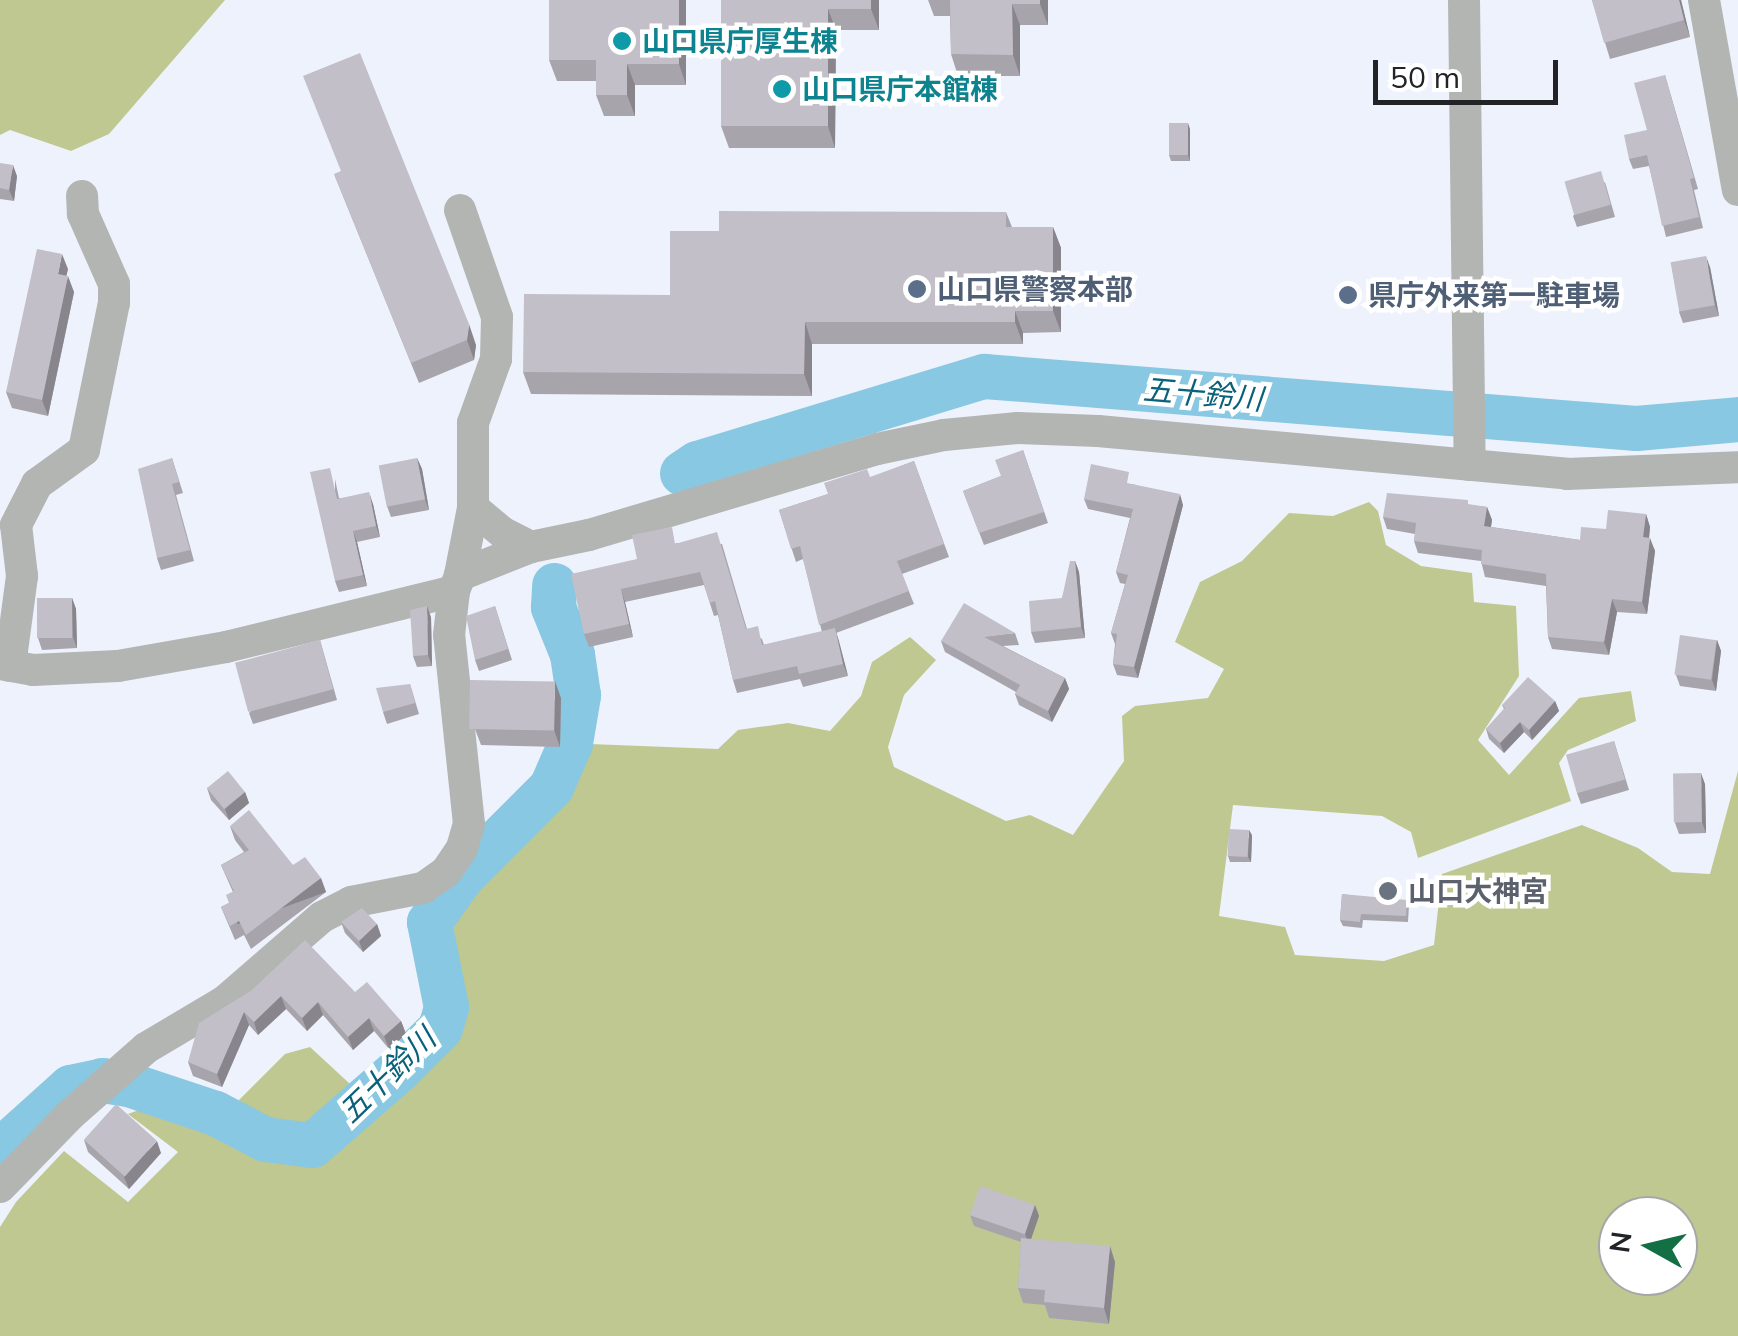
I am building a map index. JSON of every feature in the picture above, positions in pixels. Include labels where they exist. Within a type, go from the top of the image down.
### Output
[{"type":"street","points":[[1464,0],[1470,465]]},
{"type":"street","points":[[1704,0],[1738,190]]},
{"type":"street","points":[[82,196],[83,214],[114,284],[114,303],[84,450],[74,462],[37,484],[16,526],[22,576],[5,665],[33,670],[118,666],[226,647],[457,583],[531,547],[589,535],[878,449],[944,435],[1018,428],[1098,431],[1567,474],[1738,467]]},
{"type":"street","points":[[0,1187],[146,1048],[225,1001],[322,916],[351,902],[422,888],[446,872],[462,848],[469,824],[449,635],[473,508],[472,423],[496,358],[497,317],[460,210]]},
{"type":"street","points":[[473,508],[503,533],[531,547]]},
{"type":"green space","points":[[0,0],[225,0],[109,134],[71,151],[10,130],[0,135]]},
{"type":"green space","points":[[1369,502],[1378,511],[1386,545],[1421,566],[1472,573],[1474,602],[1516,606],[1519,676],[1478,740],[1509,775],[1579,698],[1631,691],[1636,721],[1568,750],[1559,763],[1571,801],[1418,858],[1411,832],[1382,816],[1233,805],[1219,916],[1285,927],[1295,955],[1384,961],[1434,945],[1442,874],[1582,825],[1638,848],[1672,872],[1710,874],[1738,771],[1738,1336],[0,1336],[0,1227],[16,1202],[64,1151],[128,1202],[178,1152],[128,1114],[152,1105],[214,1125],[285,1054],[310,1047],[376,1108],[443,1042],[461,998],[447,948],[460,906],[579,779],[590,744],[718,749],[738,730],[788,723],[830,731],[861,696],[872,662],[910,637],[936,660],[904,695],[888,747],[894,767],[1006,821],[1030,815],[1073,835],[1124,761],[1122,716],[1135,706],[1208,698],[1224,669],[1175,642],[1200,582],[1242,561],[1289,513],[1333,516]]},
{"type":"building","name":"山口県庁厚生棟","points":[[549,0],[679,0],[679,64],[627,64],[627,95],[596,95],[596,60],[549,60]]},
{"type":"building","name":"山口県庁本館棟","points":[[721,0],[871,0],[871,9],[828,9],[828,126],[721,126]]},
{"type":"building","points":[[950,0],[1040,0],[1040,4],[1012,4],[1013,55],[951,54]]},
{"type":"building","points":[[1592,0],[1679,0],[1684,20],[1604,43]]},
{"type":"building","points":[[360,53],[469,324],[467,340],[411,363],[334,174],[341,171],[303,76]]},
{"type":"building","points":[[1665,75],[1694,178],[1690,179],[1699,217],[1662,226],[1647,155],[1629,159],[1624,135],[1647,130],[1634,83]]},
{"type":"building","points":[[1169,123],[1188,123],[1188,155],[1169,155]]},
{"type":"building","points":[[0,163],[13,165],[9,190],[0,188]]},
{"type":"building","points":[[1601,171],[1611,205],[1574,215],[1564,181]]},
{"type":"building","points":[[719,211],[1006,212],[1006,227],[1053,227],[1053,311],[1015,311],[1015,322],[805,322],[804,374],[523,372],[524,294],[670,295],[670,231],[719,231]]},
{"type":"building","points":[[37,249],[62,254],[58,274],[68,276],[42,400],[6,392]]},
{"type":"building","points":[[1706,256],[1715,305],[1679,311],[1671,262]]},
{"type":"building","points":[[1023,450],[1044,512],[979,533],[963,491],[1001,476],[995,460]]},
{"type":"building","points":[[172,458],[179,482],[172,484],[190,550],[157,558],[138,469]]},
{"type":"building","points":[[417,458],[425,499],[387,507],[379,465]]},
{"type":"building","points":[[914,461],[944,544],[897,561],[909,591],[819,625],[800,546],[791,549],[779,510],[828,494],[824,483],[867,469],[870,477]]},
{"type":"building","points":[[1091,464],[1129,472],[1127,483],[1180,494],[1134,667],[1113,664],[1117,634],[1111,633],[1128,575],[1116,572],[1133,509],[1084,499]]},
{"type":"building","points":[[330,468],[337,499],[369,492],[376,526],[353,531],[363,575],[335,581],[310,472]]},
{"type":"building","points":[[1387,493],[1468,500],[1468,504],[1487,507],[1484,526],[1580,540],[1581,527],[1606,529],[1608,510],[1646,514],[1643,537],[1650,538],[1642,602],[1612,599],[1604,642],[1548,637],[1546,574],[1481,564],[1482,550],[1414,541],[1416,523],[1383,517]]},
{"type":"building","points":[[672,527],[675,544],[717,532],[746,629],[758,626],[762,645],[835,628],[843,664],[799,674],[797,666],[733,680],[715,601],[710,603],[700,572],[621,589],[629,624],[584,634],[571,574],[637,559],[632,535]]},
{"type":"building","points":[[1070,561],[1075,561],[1081,627],[1031,632],[1029,601],[1062,598]]},
{"type":"building","points":[[37,598],[72,598],[72,638],[37,638]]},
{"type":"building","points":[[964,603],[1015,633],[984,637],[1065,678],[1048,711],[1015,694],[1020,685],[941,641]]},
{"type":"building","points":[[427,606],[428,655],[413,656],[410,610]]},
{"type":"building","points":[[495,606],[508,649],[475,660],[466,616]]},
{"type":"building","points":[[1680,635],[1717,640],[1711,680],[1674,675]]},
{"type":"building","points":[[320,640],[333,689],[248,712],[235,663]]},
{"type":"building","points":[[1528,677],[1555,701],[1529,730],[1520,722],[1500,743],[1486,729]]},
{"type":"building","points":[[470,680],[555,681],[554,730],[469,729]]},
{"type":"building","points":[[410,684],[415,703],[383,712],[376,688]]},
{"type":"building","points":[[1614,741],[1625,779],[1577,793],[1566,755]]},
{"type":"building","points":[[228,771],[245,792],[224,809],[207,788]]},
{"type":"building","points":[[1673,773],[1701,773],[1702,822],[1674,822]]},
{"type":"building","points":[[249,810],[293,865],[305,857],[321,878],[246,935],[239,921],[230,926],[221,907],[229,903],[226,895],[234,891],[221,865],[249,850],[230,826]]},
{"type":"building","points":[[1229,829],[1249,830],[1248,857],[1228,856]]},
{"type":"building","points":[[1342,894],[1407,900],[1406,916],[1361,914],[1360,922],[1340,920]]},
{"type":"building","points":[[362,908],[377,924],[359,941],[341,922]]},
{"type":"building","points":[[305,940],[355,992],[367,982],[401,1021],[384,1036],[369,1018],[348,1037],[318,1002],[302,1018],[281,996],[254,1022],[244,1012],[217,1074],[188,1062],[199,1023],[252,990]]},
{"type":"building","points":[[116,1104],[157,1141],[125,1176],[84,1140]]},
{"type":"building","points":[[980,1186],[1035,1205],[1025,1234],[970,1215]]},
{"type":"building","points":[[1021,1238],[1110,1246],[1104,1308],[1044,1302],[1045,1290],[1018,1288]]},
{"type":"waterway","name":"五十鈴川","points":[[682,473],[697,463],[984,376],[1636,428],[1738,419]]},
{"type":"waterway","name":"五十鈴川","points":[[0,1150],[70,1087],[102,1080],[128,1084],[215,1113],[265,1139],[312,1145],[440,1028],[446,1007],[429,922],[461,877],[551,787],[570,743],[578,695],[572,654],[553,607],[554,585]]},
{"type":"place","name":"山口県庁厚生棟","points":[[622,41]]},
{"type":"place","name":"山口県庁本館棟","points":[[782,89]]},
{"type":"place","name":"山口県警察本部","points":[[917,289]]},
{"type":"place","name":"県庁外来第一駐車場","points":[[1348,295]]},
{"type":"place","name":"山口大神宮","points":[[1388,891]]}]
